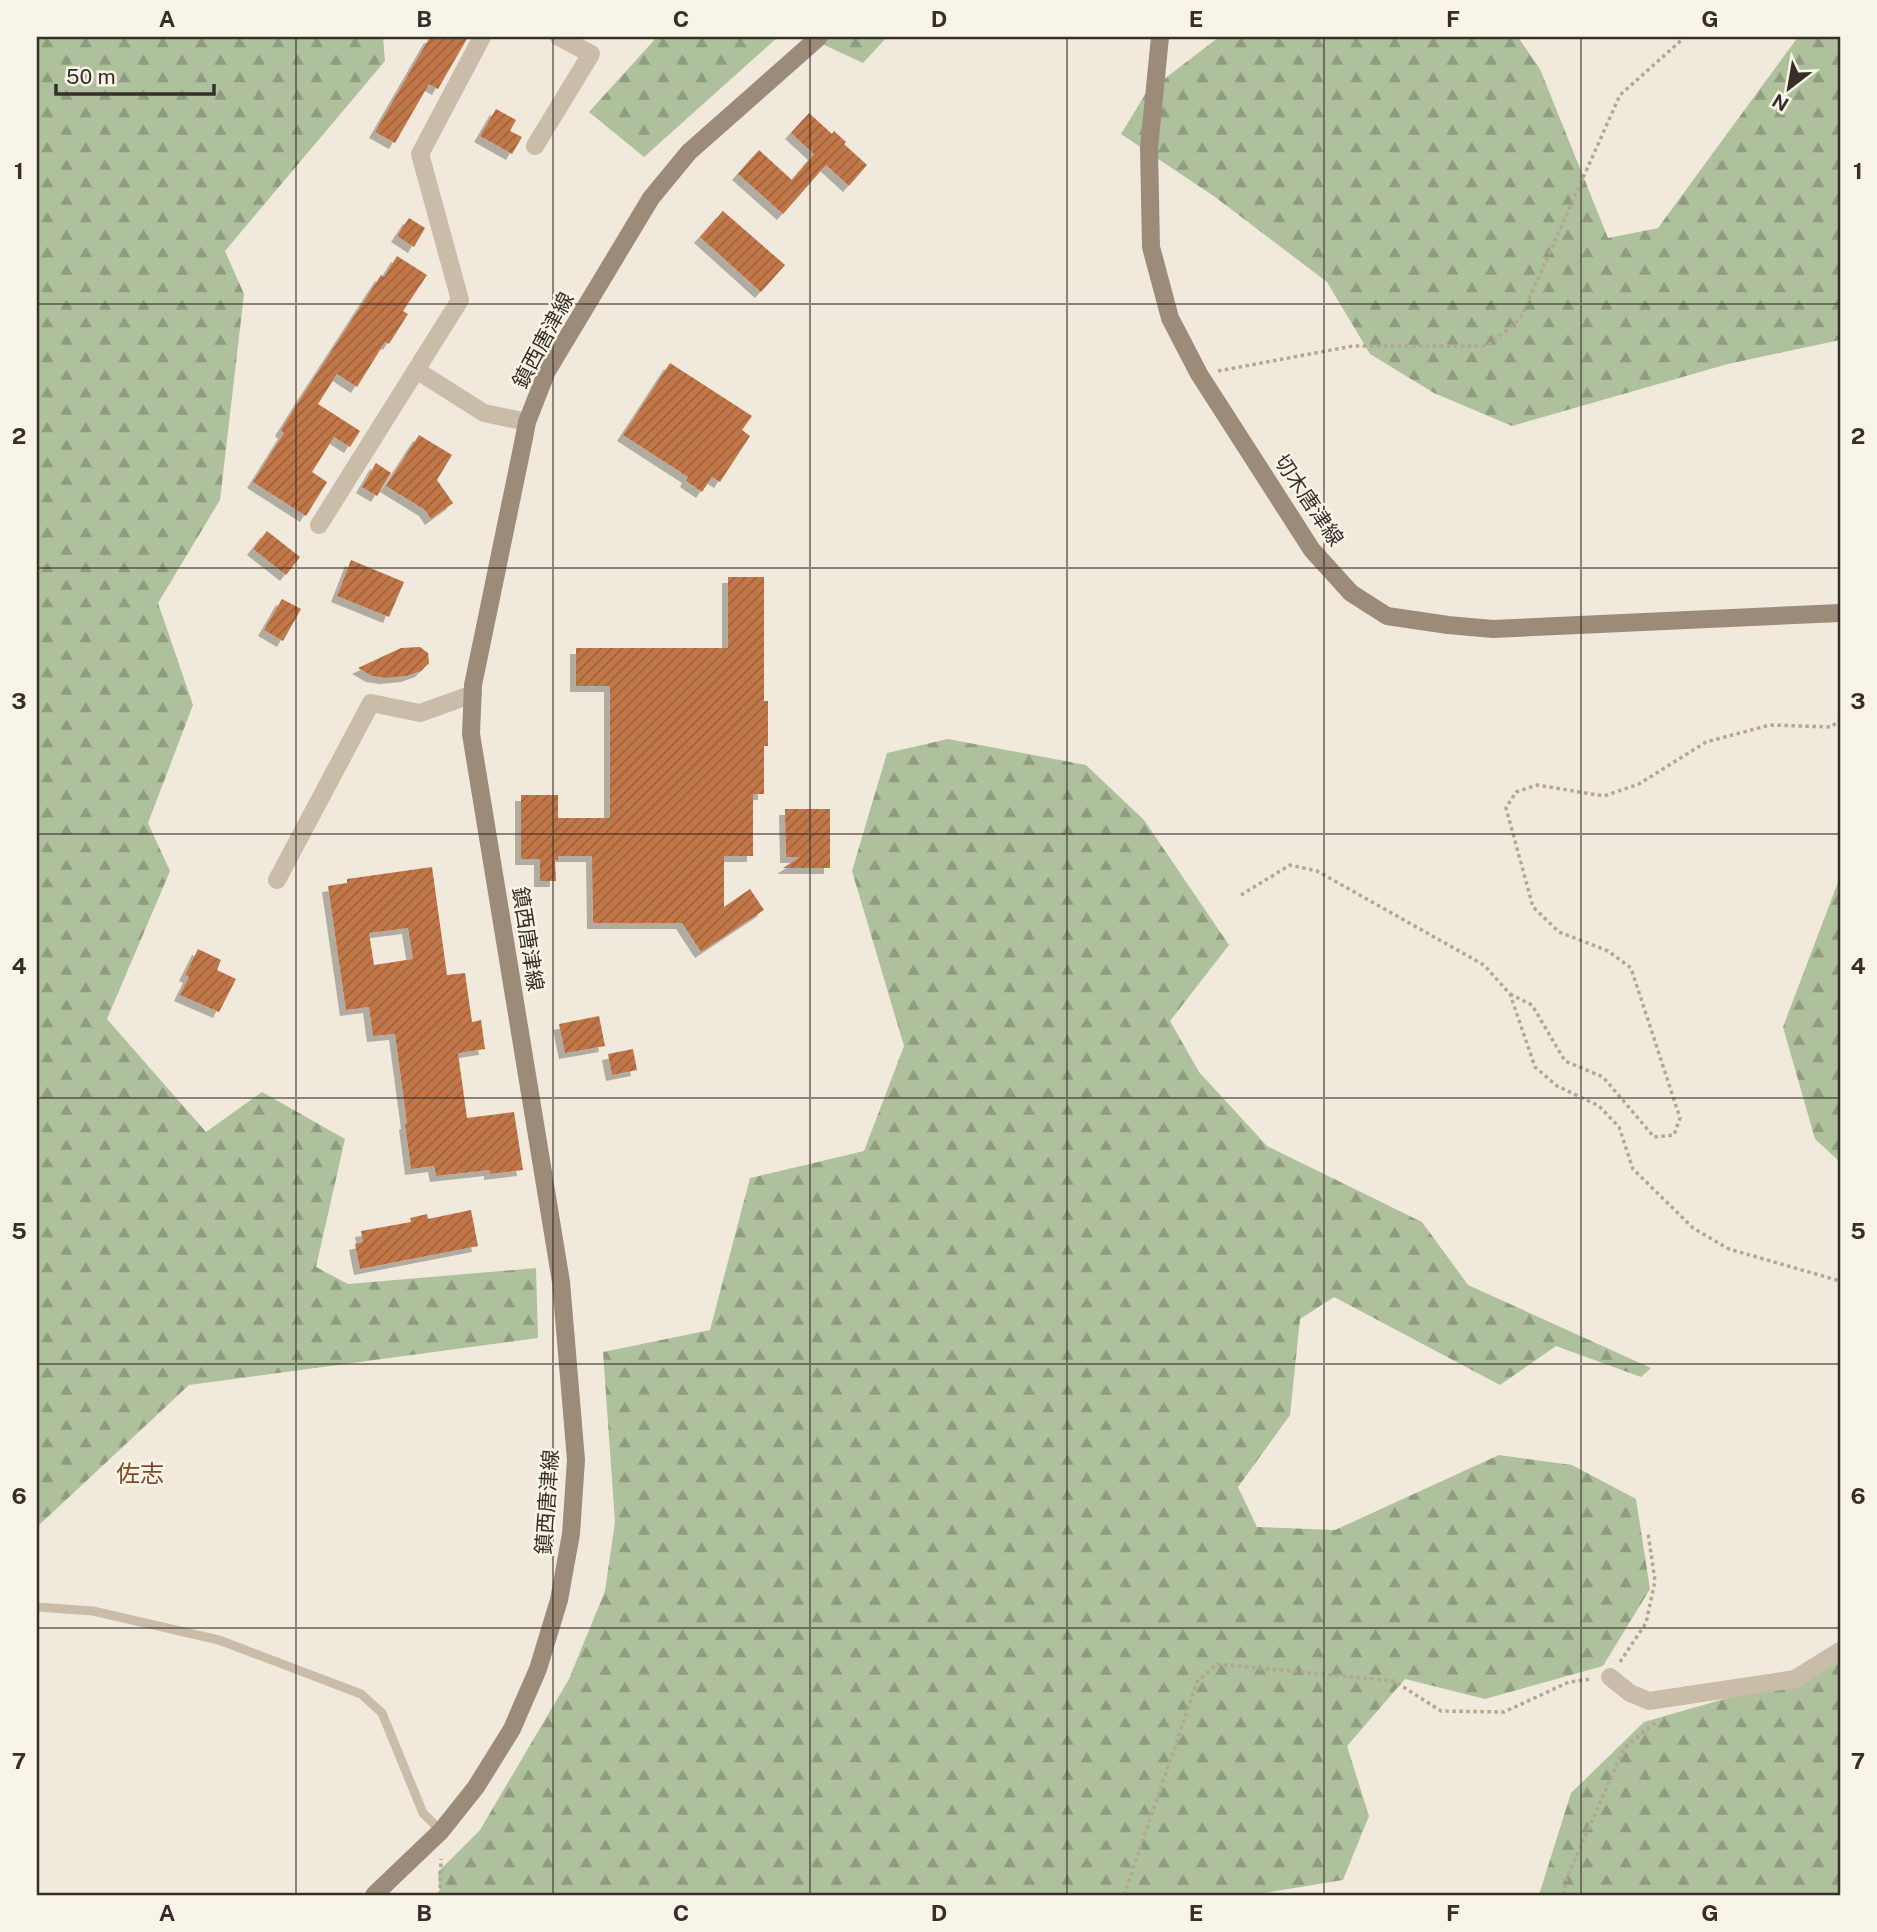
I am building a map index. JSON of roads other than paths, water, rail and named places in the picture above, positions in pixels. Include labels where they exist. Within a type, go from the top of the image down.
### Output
[{"type":"main road","name":"鎮西唐津線","points":[[374,1895],[441,1831],[476,1787],[512,1729],[538,1669],[559,1600],[571,1534],[576,1461],[561,1282],[471,734],[473,694],[527,422],[547,371],[651,198],[689,152],[819,37]]},
{"type":"main road","name":"切木唐津線","points":[[1160,37],[1149,148],[1151,247],[1170,318],[1199,374],[1312,550],[1351,593],[1387,616],[1493,629],[1840,613]]},
{"type":"street","points":[[318,525],[460,300],[420,154],[482,37]]},
{"type":"street","points":[[535,146],[591,54],[559,37]]},
{"type":"street","points":[[416,370],[484,414],[527,422]]},
{"type":"street","points":[[277,880],[371,703],[420,713],[473,694]]},
{"type":"street","points":[[1610,1677],[1630,1693],[1649,1701],[1795,1678],[1840,1651]]},
{"type":"lane","points":[[37,1607],[93,1611],[219,1640],[361,1694],[382,1713],[424,1813],[441,1831]]},
{"type":"district","name":"佐志","points":[[140,1473]]}]
